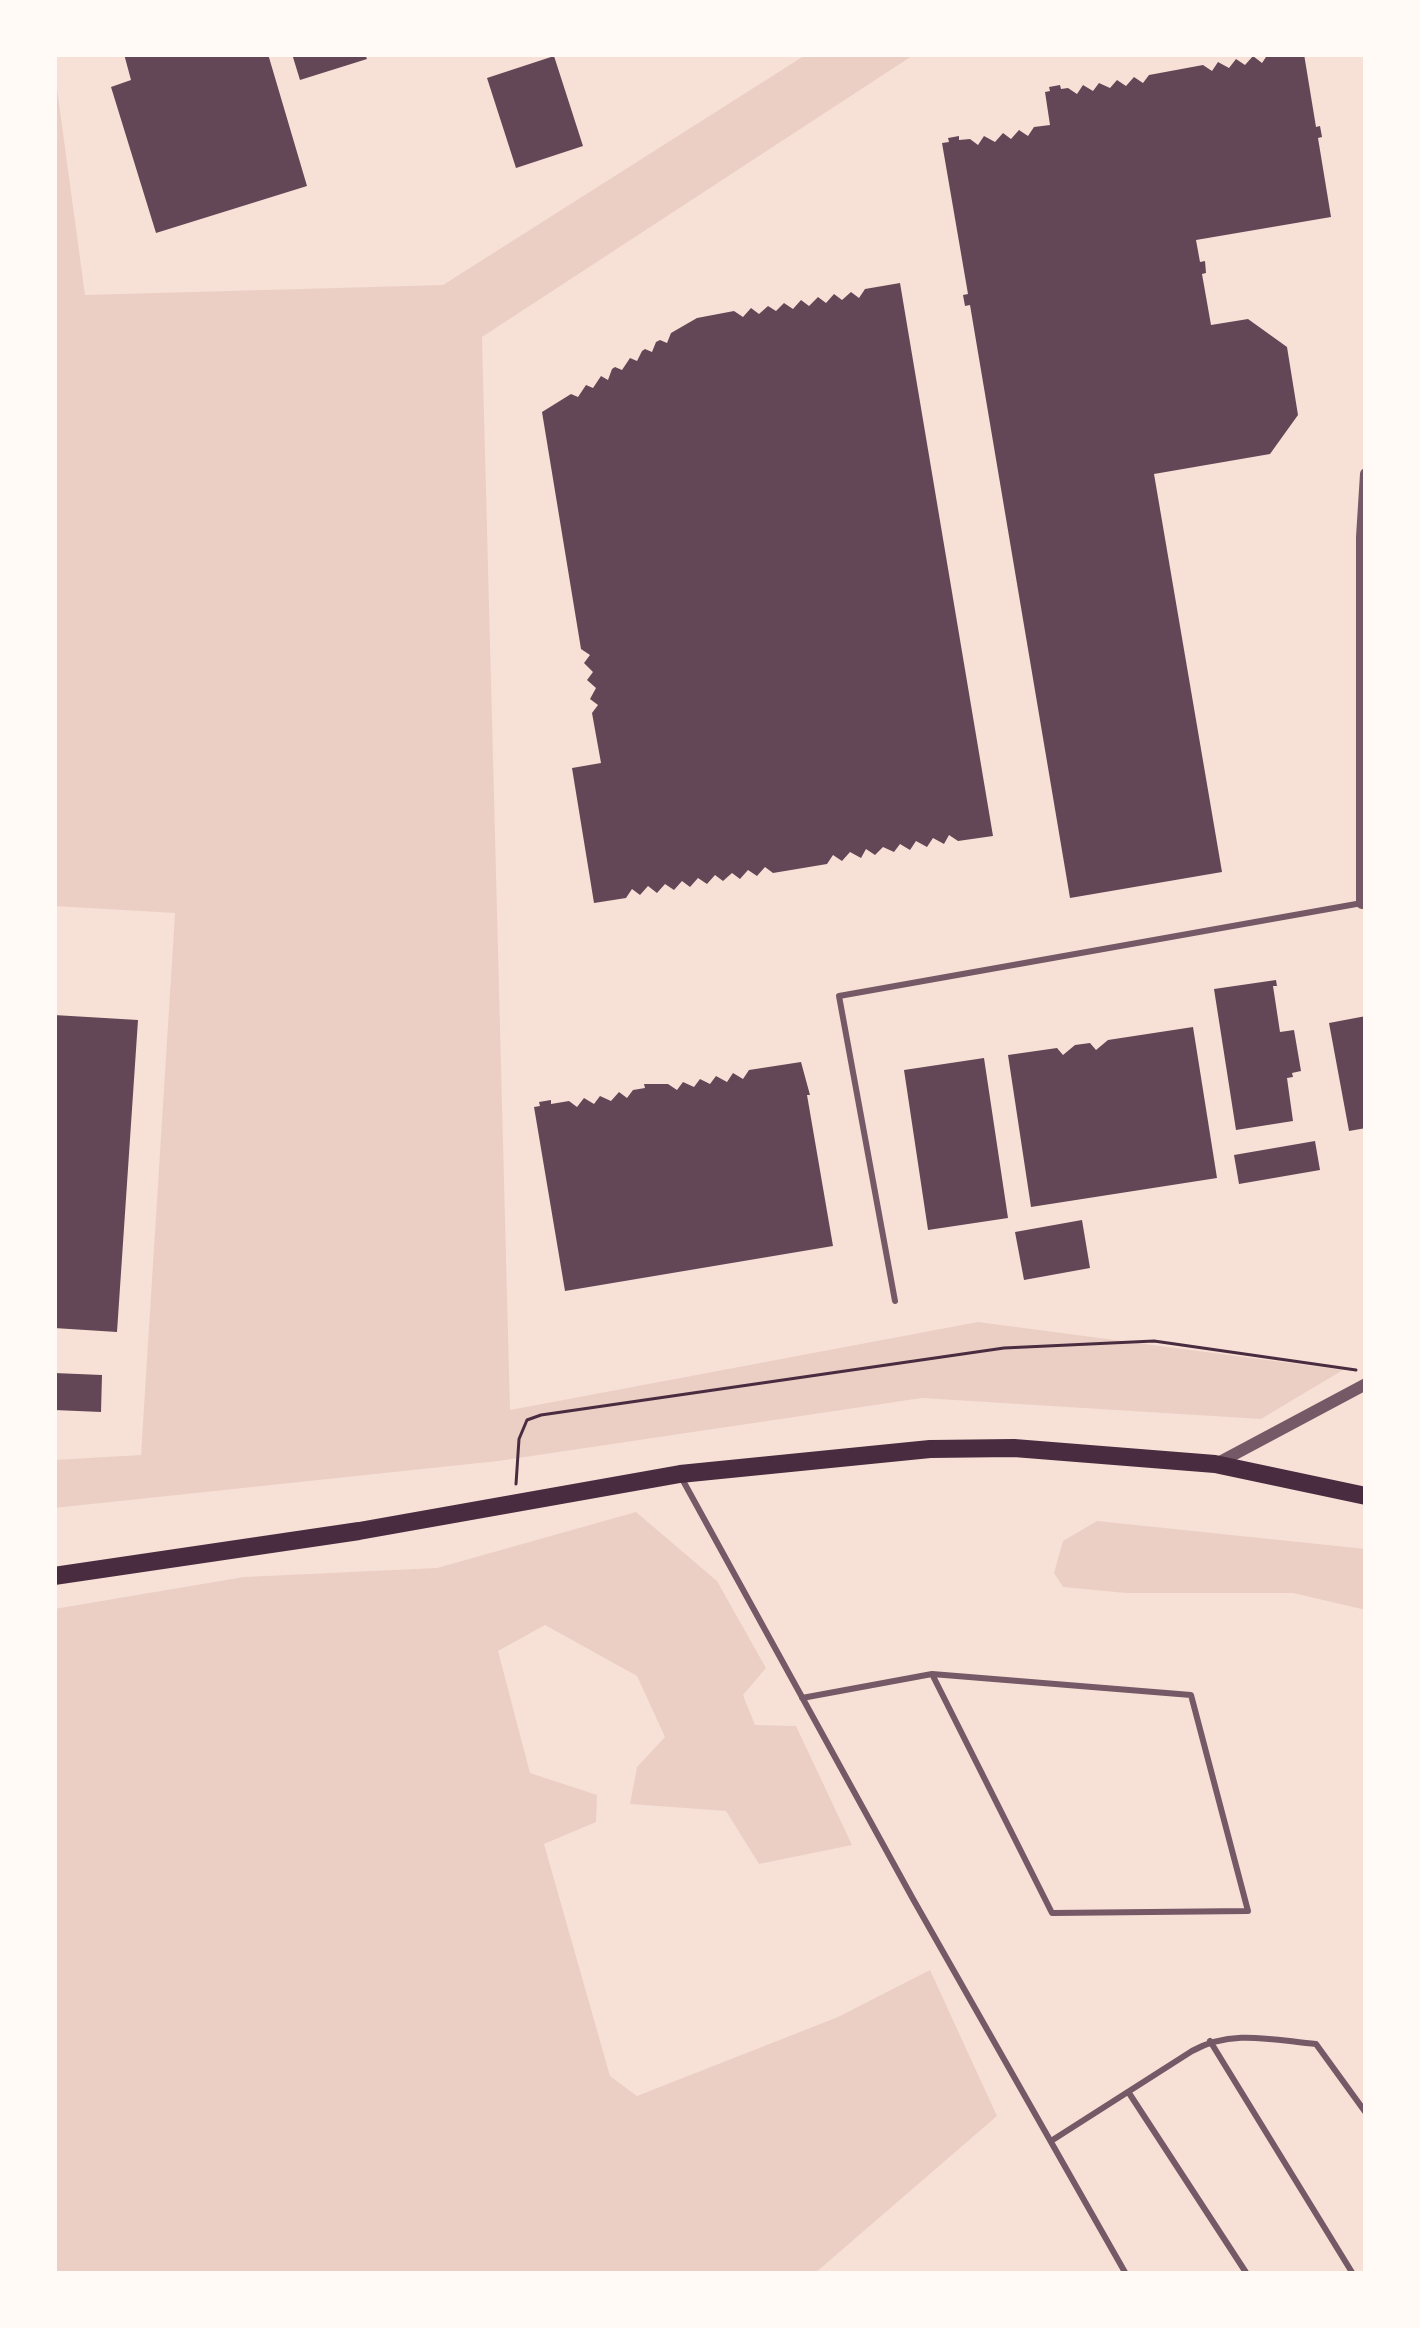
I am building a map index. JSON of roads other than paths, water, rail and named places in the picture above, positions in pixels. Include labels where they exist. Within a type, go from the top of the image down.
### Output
[{"type":"main road","points":[[54,1576],[359,1531],[680,1474],[930,1449],[1014,1448],[1215,1464],[1366,1496]]},
{"type":"street","points":[[1364,902],[1362,537],[1366,474]]},
{"type":"street","points":[[1215,1464],[1366,1384]]},
{"type":"lane","points":[[895,1301],[839,996],[1364,902]]},
{"type":"lane","points":[[680,1474],[913,1900],[1126,2274]]},
{"type":"lane","points":[[802,1698],[932,1674],[1191,1695],[1248,1911],[1052,1913],[932,1674]]},
{"type":"lane","points":[[1051,2141],[1210,2041],[1228,2037],[1316,2044],[1366,2114]]},
{"type":"lane","points":[[1210,2041],[1353,2274]]},
{"type":"lane","points":[[1129,2093],[1247,2274]]}]
